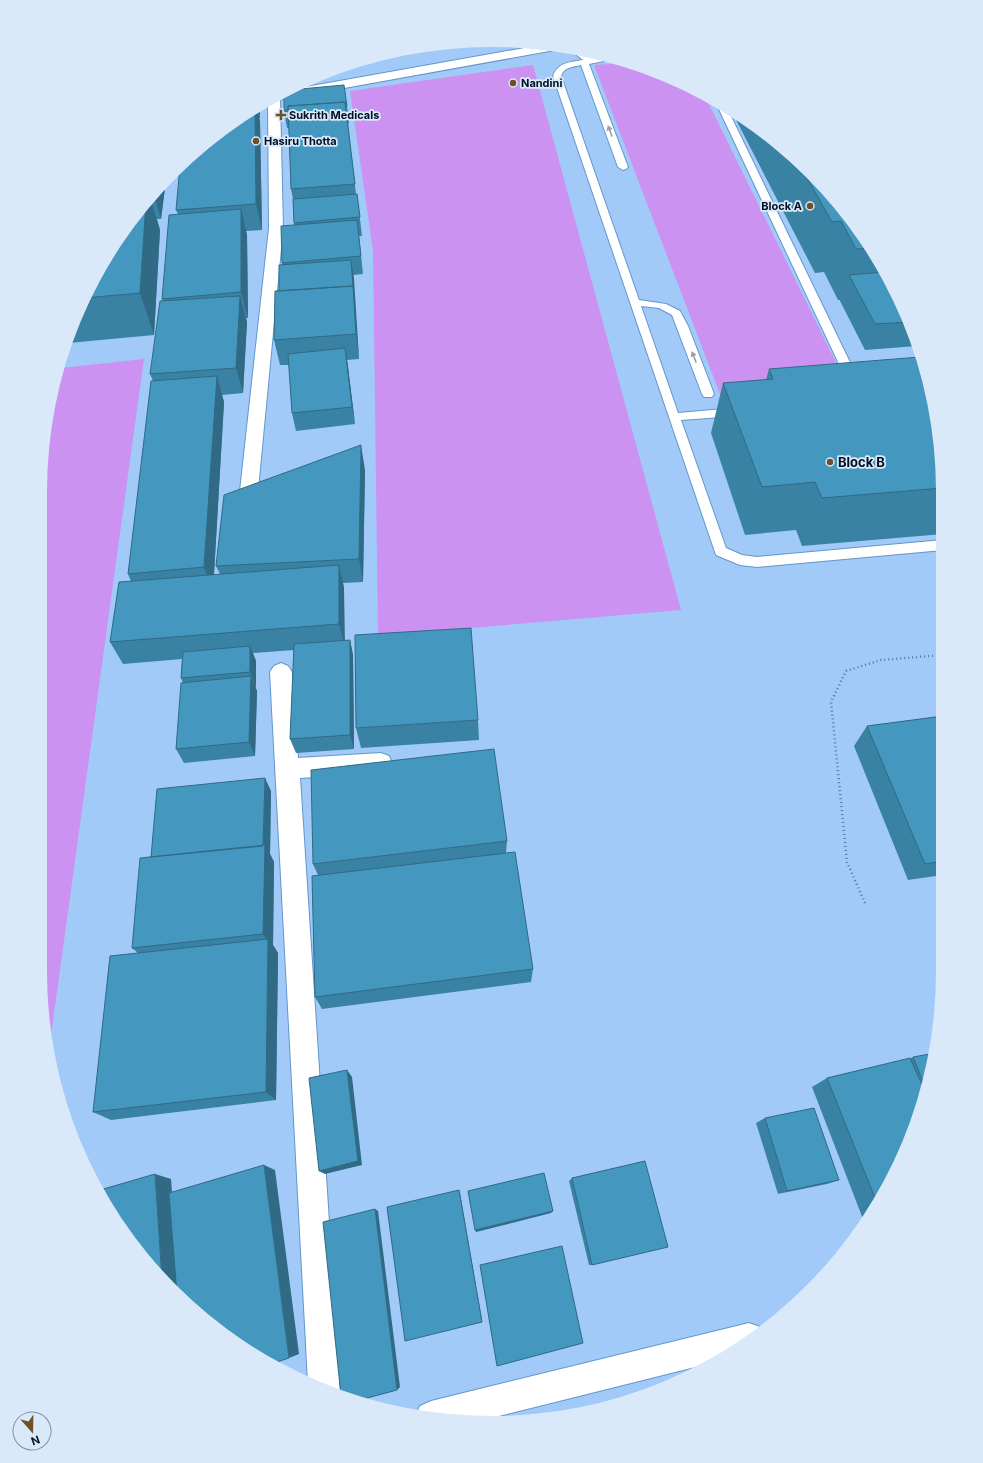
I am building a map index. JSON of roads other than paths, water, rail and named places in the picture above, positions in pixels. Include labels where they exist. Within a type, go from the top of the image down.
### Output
[{"type":"street","points":[[295,93],[536,50]]},
{"type":"street","points":[[248,500],[276,228],[274,104]]},
{"type":"street","points":[[281,672],[324,1383]]},
{"type":"street","points":[[288,769],[399,762]]},
{"type":"street","points":[[446,1413],[739,1341]]},
{"type":"lane","points":[[583,57],[588,61],[623,167]]},
{"type":"lane","points":[[597,60],[567,65],[558,70],[557,76],[674,417],[722,551],[740,560],[757,562],[936,546]]},
{"type":"lane","points":[[726,114],[859,394]]},
{"type":"lane","points":[[635,303],[655,304],[665,307],[678,315],[708,394]]},
{"type":"lane","points":[[674,417],[745,411]]},
{"type":"place","name":"Nandini","points":[[513,83]]},
{"type":"place","name":"Sukrith Medicals","points":[[281,115]]},
{"type":"place","name":"Hasiru Thotta","points":[[256,141]]},
{"type":"place","name":"Block A","points":[[810,206]]},
{"type":"place","name":"Block B","points":[[830,462]]}]
